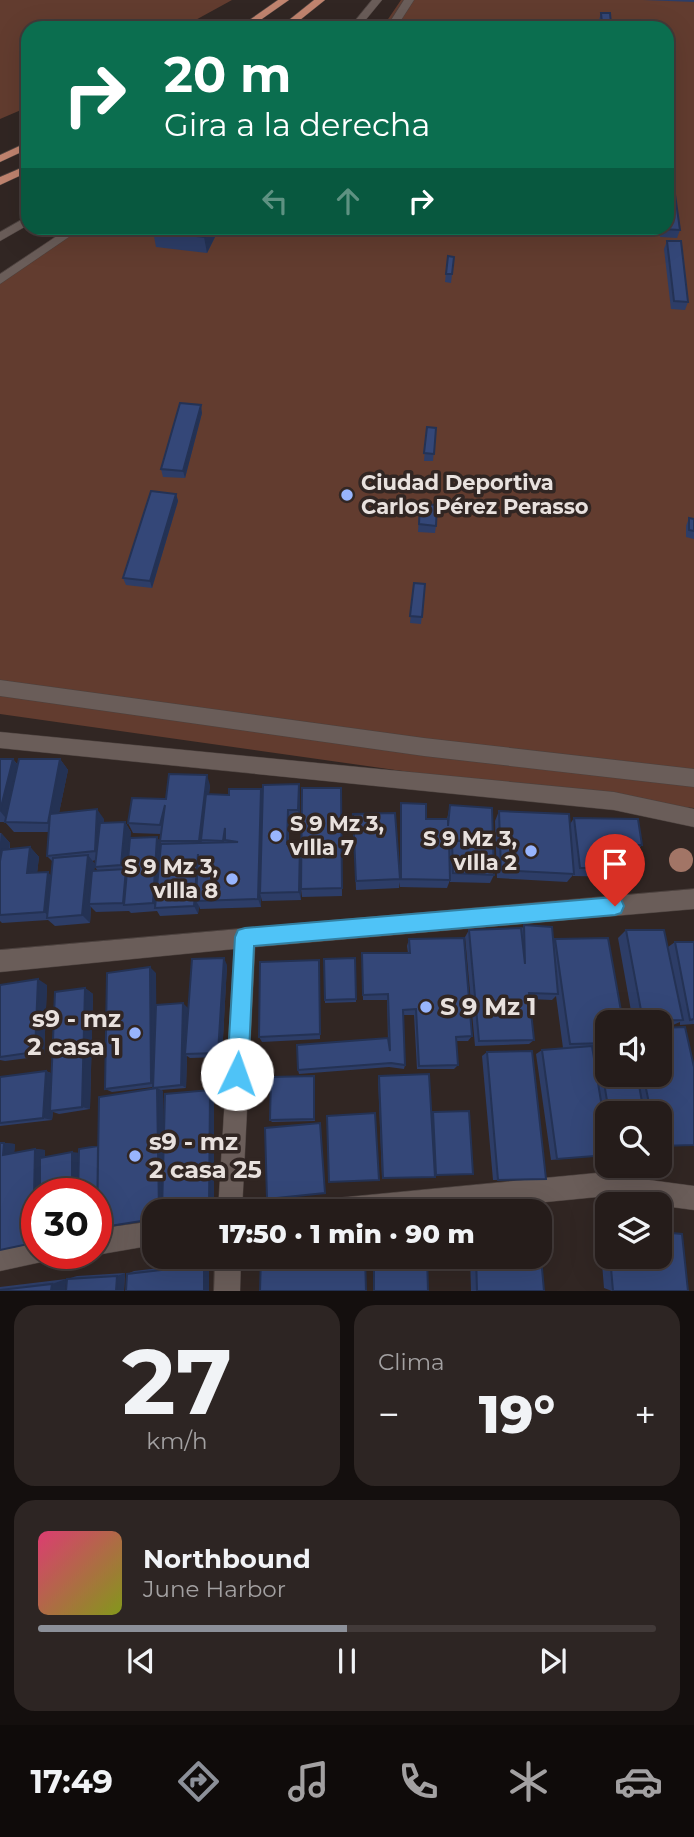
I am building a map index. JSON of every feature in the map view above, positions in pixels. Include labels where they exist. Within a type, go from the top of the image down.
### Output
[{"type":"main road","points":[[253,21],[284,0]]},
{"type":"main road","points":[[293,21],[320,0]]},
{"type":"main road","points":[[0,159],[21,148]]},
{"type":"main road","points":[[0,182],[21,172]]},
{"type":"street","points":[[360,21],[377,0]]},
{"type":"street","points":[[396,21],[409,0]]},
{"type":"street","points":[[0,237],[21,224]]},
{"type":"street","points":[[0,280],[66,235]]},
{"type":"street","points":[[0,688],[424,747],[694,778]]},
{"type":"street","points":[[0,740],[614,801],[694,818]]},
{"type":"street","points":[[0,961],[245,937],[694,899]]},
{"type":"street","points":[[231,1199],[245,937]]},
{"type":"street","points":[[452,1199],[597,1185],[694,1198]]},
{"type":"street","points":[[112,1240],[142,1235]]},
{"type":"street","points":[[0,1258],[21,1255]]},
{"type":"street","points":[[227,1291],[228,1269]]},
{"type":"shaded area","points":[[0,0],[232,0],[194,21],[21,21],[21,110],[0,119]]},
{"type":"shaded area","name":"Ciudad Deportiva Carlos Pérez Perasso","points":[[401,0],[694,0],[694,808],[614,801],[0,714],[0,276],[57,235],[674,235],[674,21],[387,21]]},
{"type":"building","points":[[601,13],[610,13],[611,21],[602,21]]},
{"type":"building","points":[[674,187],[680,230],[674,230]]},
{"type":"building","points":[[667,241],[681,241],[688,302],[674,301]]},
{"type":"building","points":[[448,256],[454,257],[452,274],[446,274]]},
{"type":"building","points":[[180,403],[201,405],[183,471],[161,469]]},
{"type":"building","points":[[427,427],[436,428],[434,454],[424,453]]},
{"type":"building","points":[[151,491],[176,494],[150,581],[123,578]]},
{"type":"building","points":[[420,504],[437,505],[436,526],[419,524]]},
{"type":"building","points":[[689,518],[694,519],[694,531],[689,530]]},
{"type":"building","points":[[414,583],[425,584],[422,617],[410,616]]},
{"type":"building","points":[[0,759],[13,759],[0,811]]},
{"type":"building","points":[[19,759],[60,759],[48,823],[5,822]]},
{"type":"building","points":[[169,774],[207,775],[199,841],[160,841],[165,805],[160,825],[128,823],[132,798],[166,799]]},
{"type":"building","name":"S 9 Mz 3, vIlla 7","points":[[299,784],[298,810],[288,810],[287,844],[300,844],[299,892],[260,893],[263,785]]},
{"type":"building","points":[[302,788],[341,788],[342,888],[301,889]]},
{"type":"building","points":[[229,789],[261,789],[258,899],[196,901],[198,854],[194,906],[155,908],[161,844],[238,842],[225,840],[225,828],[223,841],[201,840],[206,794],[229,795]]},
{"type":"building","points":[[401,803],[426,804],[426,819],[448,819],[448,826],[450,805],[492,808],[494,875],[453,873],[452,841],[466,841],[449,840],[450,880],[401,879]]},
{"type":"building","points":[[97,809],[95,851],[47,856],[50,814]]},
{"type":"building","name":"S 9 Mz 3, vIlla 2","points":[[499,811],[569,814],[574,874],[501,870]]},
{"type":"building","points":[[395,813],[400,879],[356,881],[353,814]]},
{"type":"building","points":[[574,818],[638,819],[642,845],[630,845],[634,868],[580,868]]},
{"type":"building","points":[[125,822],[121,865],[95,867],[100,823]]},
{"type":"building","points":[[157,837],[153,903],[124,905],[130,838]]},
{"type":"building","points":[[30,847],[27,873],[48,872],[44,912],[0,915],[2,850]]},
{"type":"building","points":[[88,855],[82,915],[47,918],[53,858]]},
{"type":"building","points":[[126,869],[123,903],[89,904],[92,871]]},
{"type":"building","name":"S 9 Mz 1","points":[[524,925],[552,927],[558,994],[529,993],[534,1040],[479,1041],[469,930],[521,928],[525,964]]},
{"type":"building","points":[[626,930],[664,930],[683,1020],[672,1020],[672,1010],[641,1010]]},
{"type":"building","name":"S 9 Mz 1","points":[[464,938],[472,1036],[456,1037],[458,1065],[419,1066],[416,1009],[403,1010],[405,1065],[391,1063],[298,1070],[297,1045],[388,1038],[390,1051],[388,994],[363,995],[362,953],[410,953],[409,939]]},
{"type":"building","name":"S 9 Mz 1","points":[[608,938],[621,1010],[595,1010],[595,1043],[570,1044],[555,939]]},
{"type":"building","points":[[675,942],[694,942],[694,1019],[690,1020]]},
{"type":"building","points":[[224,958],[218,1053],[185,1054],[192,959]]},
{"type":"building","points":[[355,958],[356,999],[325,1000],[324,959]]},
{"type":"building","points":[[319,960],[320,1034],[259,1037],[260,962]]},
{"type":"building","name":"s9 - mz 2 casa 1","points":[[150,967],[151,1083],[105,1089],[107,973]]},
{"type":"building","points":[[38,979],[35,1052],[0,1057],[0,985]]},
{"type":"building","points":[[85,988],[82,1107],[50,1111],[55,992]]},
{"type":"building","points":[[183,1003],[181,1085],[153,1088],[156,1005]]},
{"type":"building","points":[[685,1027],[694,1067],[694,1145],[672,1146],[672,1101],[649,1101],[646,1087],[672,1087],[672,1028]]},
{"type":"building","points":[[592,1046],[595,1087],[599,1087],[601,1101],[595,1101],[595,1156],[557,1159],[542,1050]]},
{"type":"building","name":"S 9 Mz 1","points":[[532,1051],[546,1179],[498,1180],[487,1052]]},
{"type":"building","points":[[46,1071],[43,1118],[0,1123],[0,1077]]},
{"type":"building","name":"S 9 Mz 1","points":[[429,1074],[435,1177],[383,1178],[379,1076]]},
{"type":"building","points":[[314,1076],[314,1119],[270,1120],[271,1077]]},
{"type":"building","points":[[605,1087],[639,1087],[642,1101],[607,1101]]},
{"type":"building","name":"s9 - mz 2 casa 25","points":[[157,1088],[159,1199],[142,1199],[142,1221],[112,1226],[112,1178],[98,1178],[99,1097]]},
{"type":"building","points":[[210,1090],[209,1199],[162,1199],[165,1094]]},
{"type":"building","points":[[469,1111],[473,1174],[436,1175],[433,1112]]},
{"type":"building","points":[[375,1113],[379,1180],[329,1182],[327,1116]]},
{"type":"building","points":[[320,1123],[325,1193],[267,1199],[265,1128]]},
{"type":"building","points":[[0,1143],[4,1143],[3,1155],[35,1149],[34,1178],[21,1178],[21,1246],[0,1250]]},
{"type":"building","points":[[98,1146],[98,1178],[78,1178],[79,1149]]},
{"type":"building","points":[[72,1152],[72,1178],[40,1178],[40,1158]]},
{"type":"building","points":[[672,1233],[682,1234],[688,1291],[613,1291],[611,1269],[672,1269]]},
{"type":"building","points":[[170,1269],[204,1269],[204,1291],[126,1291],[127,1274]]},
{"type":"building","points":[[261,1269],[365,1269],[366,1291],[260,1291]]},
{"type":"building","points":[[374,1269],[427,1269],[428,1291],[374,1291]]},
{"type":"building","points":[[476,1269],[542,1269],[544,1291],[477,1291]]},
{"type":"building","points":[[117,1276],[116,1291],[66,1291],[67,1279]]},
{"type":"building","points":[[52,1284],[51,1291],[0,1291],[0,1290]]},
{"type":"place","name":"Ciudad Deportiva Carlos Pérez Perasso","points":[[347,495]]},
{"type":"place","name":"S 9 Mz 3, vIlla 7","points":[[276,836]]},
{"type":"place","name":"S 9 Mz 3, vIlla 2","points":[[531,851]]},
{"type":"place","name":"S 9 Mz 3, vIlla 8","points":[[232,879]]},
{"type":"place","name":"S 9 Mz 1","points":[[426,1007]]},
{"type":"place","name":"s9 - mz 2 casa 1","points":[[135,1033]]},
{"type":"place","name":"s9 - mz 2 casa 25","points":[[135,1156]]},
{"type":"route","points":[[237,1074],[245,937],[615,906]]}]
